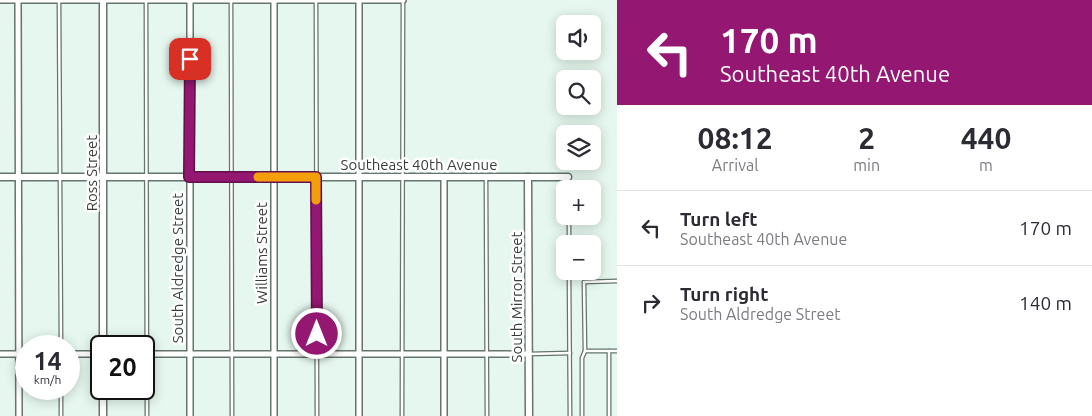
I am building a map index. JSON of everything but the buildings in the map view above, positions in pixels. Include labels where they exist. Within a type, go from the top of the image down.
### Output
[{"type":"street","points":[[0,0],[403,0]]},
{"type":"street","points":[[18,0],[19,335]]},
{"type":"street","name":"Ross Street","points":[[103,0],[103,335]]},
{"type":"street","name":"South Aldredge Street","points":[[190,0],[190,416]]},
{"type":"street","name":"Williams Street","points":[[274,0],[274,416]]},
{"type":"street","points":[[359,0],[359,416]]},
{"type":"street","name":"Southeast 40th Avenue","points":[[0,177],[568,177]]},
{"type":"street","points":[[444,177],[444,416]]},
{"type":"street","name":"South Mirror Street","points":[[528,177],[529,416]]},
{"type":"street","points":[[0,354],[15,354]]},
{"type":"street","points":[[155,354],[529,354]]},
{"type":"street","points":[[19,400],[19,416]]},
{"type":"street","points":[[103,400],[103,416]]},
{"type":"lane","points":[[59,0],[61,335]]},
{"type":"lane","points":[[145,335],[146,0]]},
{"type":"lane","points":[[231,0],[232,416]]},
{"type":"lane","points":[[316,0],[317,416]]},
{"type":"lane","points":[[402,416],[403,0]]},
{"type":"lane","points":[[486,177],[487,416]]},
{"type":"lane","points":[[569,280],[570,416]]},
{"type":"lane","points":[[582,416],[582,358],[585,351],[584,282],[617,281]]},
{"type":"lane","points":[[585,351],[617,351]]},
{"type":"lane","points":[[609,351],[609,416]]},
{"type":"lane","points":[[529,354],[570,353]]},
{"type":"lane","points":[[61,400],[61,416]]},
{"type":"lane","points":[[146,400],[147,416]]},
{"type":"slow traffic","points":[[258,177],[316,177],[316,200]]},
{"type":"route","points":[[190,59],[189,177],[316,177],[317,334]]}]
